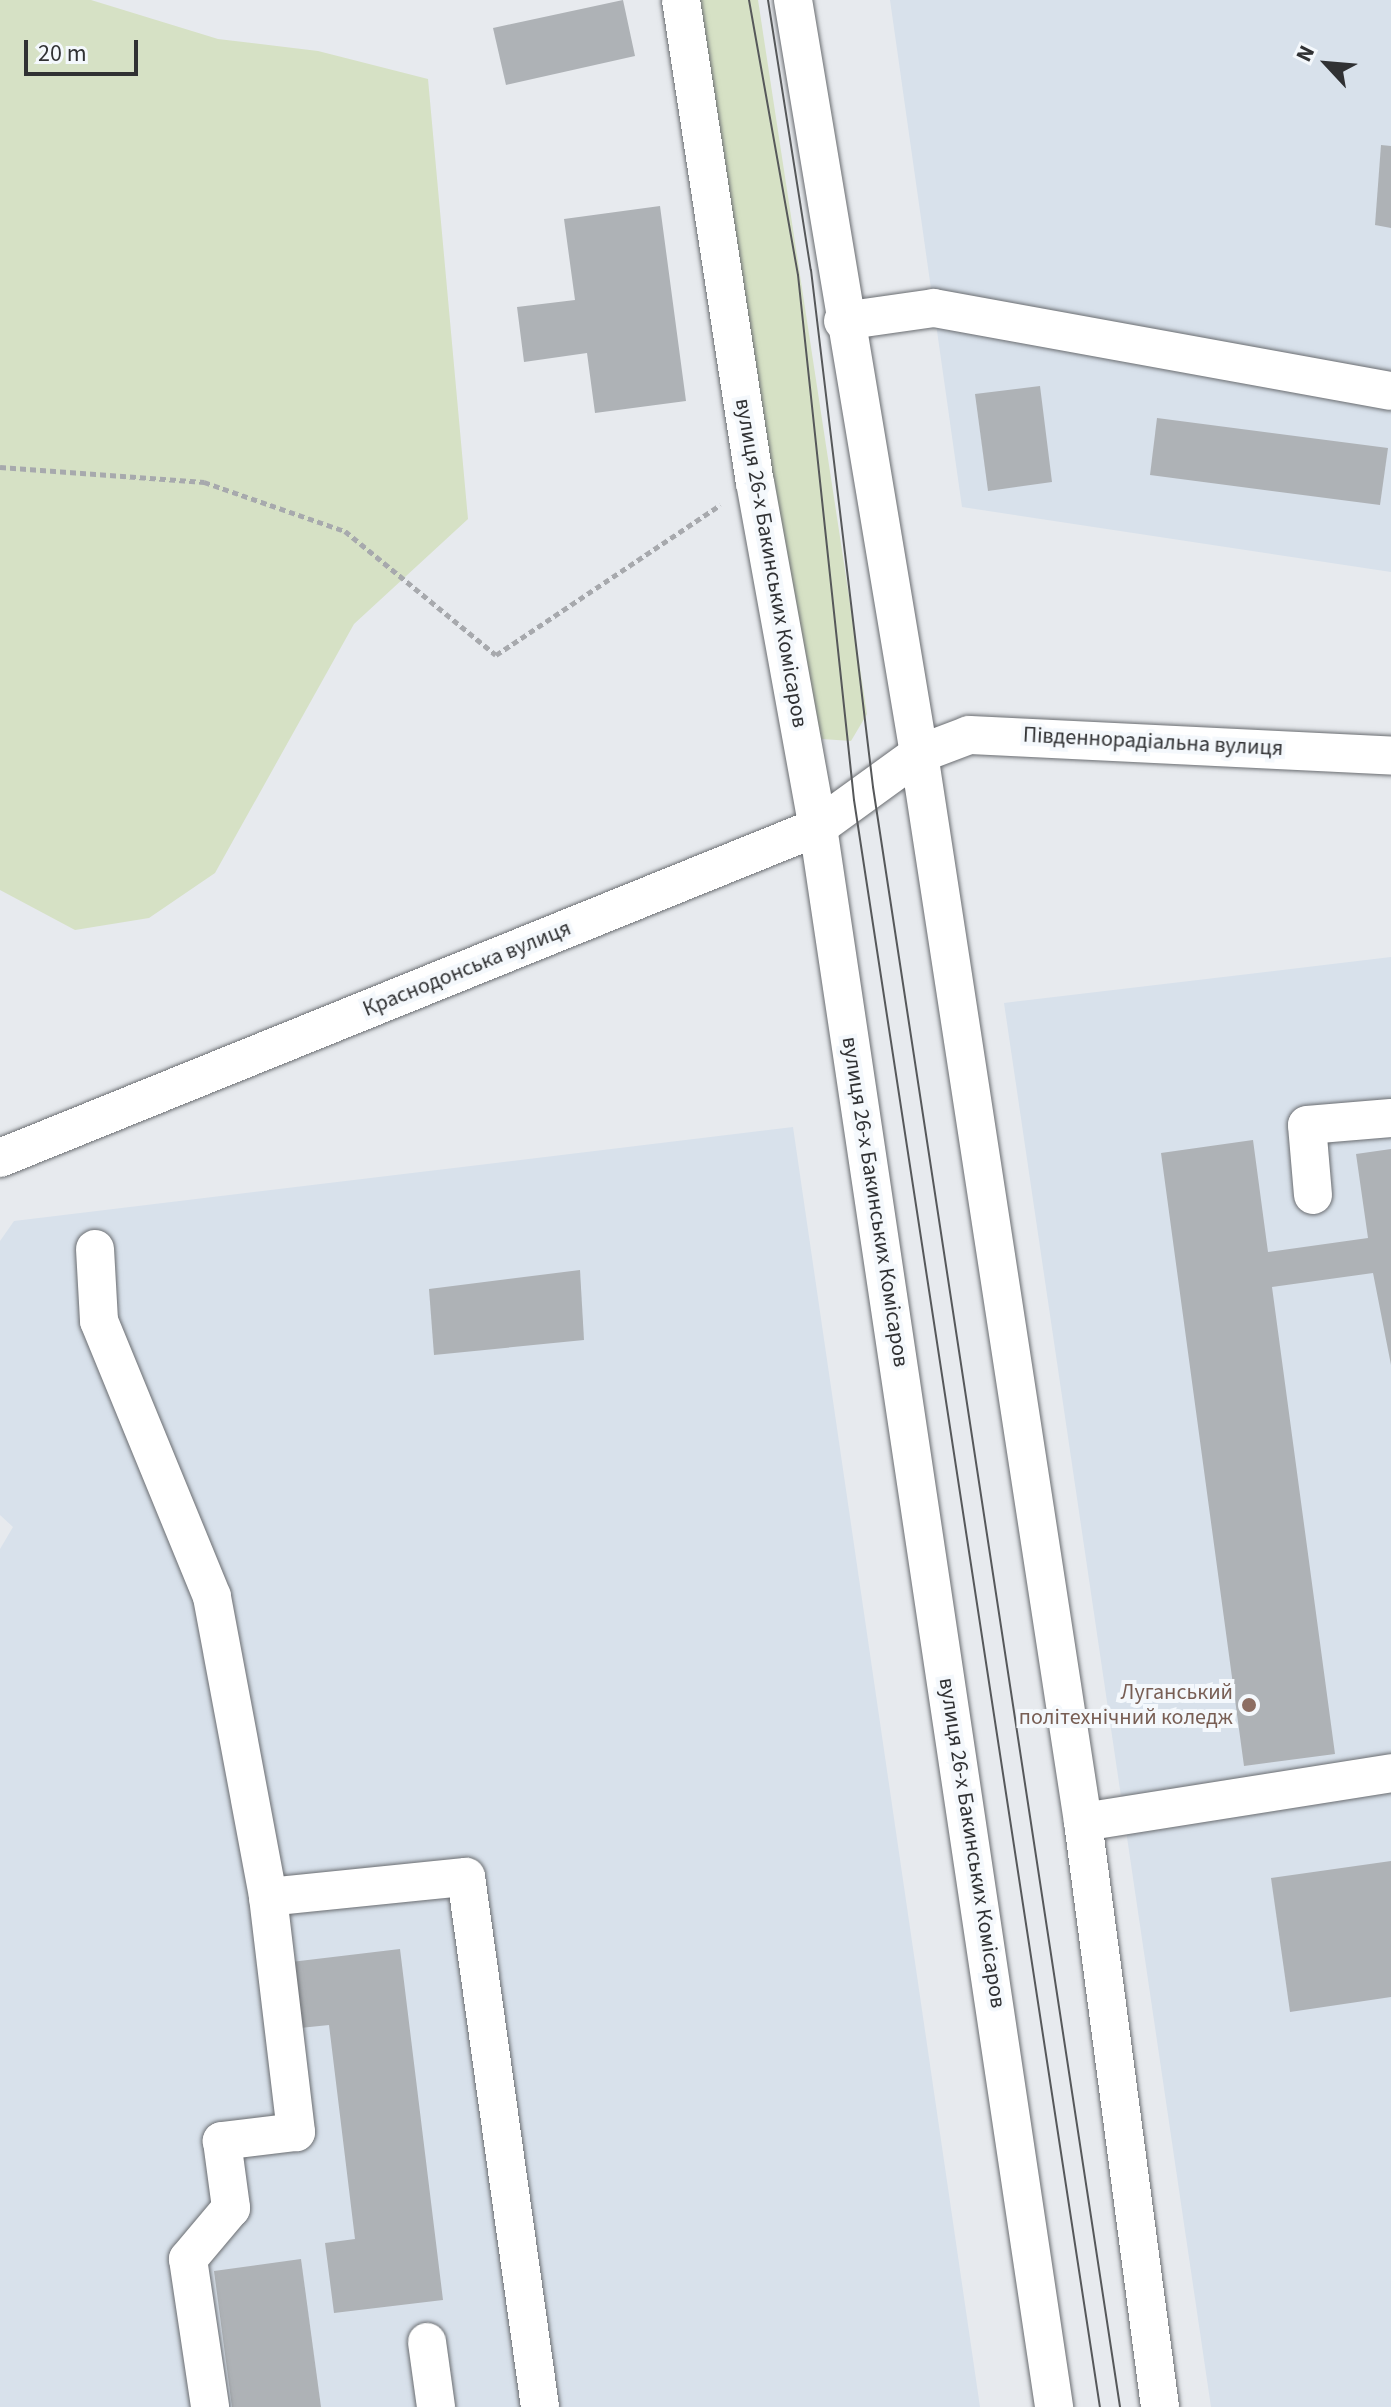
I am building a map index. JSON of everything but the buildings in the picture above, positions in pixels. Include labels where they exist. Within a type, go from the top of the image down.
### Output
[{"type":"street","name":"вулиця 26-х Бакинських Комісаров","points":[[681,0],[755,482],[818,827],[1054,2407]]},
{"type":"street","points":[[793,0],[843,321],[919,754],[1083,1822],[1160,2407]]},
{"type":"street","points":[[843,321],[934,308],[1391,391]]},
{"type":"street","name":"Південнорадіальна вулиця","points":[[919,754],[990,732],[1391,756]]},
{"type":"street","name":"Краснодонська вулиця","points":[[0,1158],[818,827],[919,754]]},
{"type":"street","points":[[1313,1195],[1307,1125],[1391,1118]]},
{"type":"street","points":[[95,1249],[99,1321],[212,1597],[268,1897],[296,2132],[222,2141],[231,2208],[188,2259],[210,2407]]},
{"type":"street","points":[[1083,1822],[1391,1773]]},
{"type":"street","points":[[268,1897],[466,1877],[540,2407]]},
{"type":"street","points":[[427,2342],[436,2407]]},
{"type":"path","points":[[0,467],[204,482],[345,531],[496,655],[755,482]]},
{"type":"shaded area","points":[[890,0],[1391,0],[1391,572],[962,507]]},
{"type":"shaded area","name":"Луганський політехнічний коледж","points":[[1391,957],[1391,2407],[1211,2407],[1004,1003]]},
{"type":"shaded area","points":[[793,1127],[980,2407],[0,2407],[0,1549],[13,1527],[0,1515],[0,1241],[14,1221]]},
{"type":"green space","points":[[0,0],[91,0],[218,39],[318,51],[428,79],[468,519],[354,624],[215,873],[149,918],[75,930],[0,890]]},
{"type":"green space","points":[[698,0],[758,0],[867,714],[851,741],[822,739],[805,717]]},
{"type":"tram line","points":[[749,0],[798,275],[854,800],[1100,2407]]},
{"type":"tram line","points":[[768,0],[811,270],[873,787],[1120,2407]]},
{"type":"place","name":"Луганський політехнічний коледж","points":[[1249,1705]]}]
